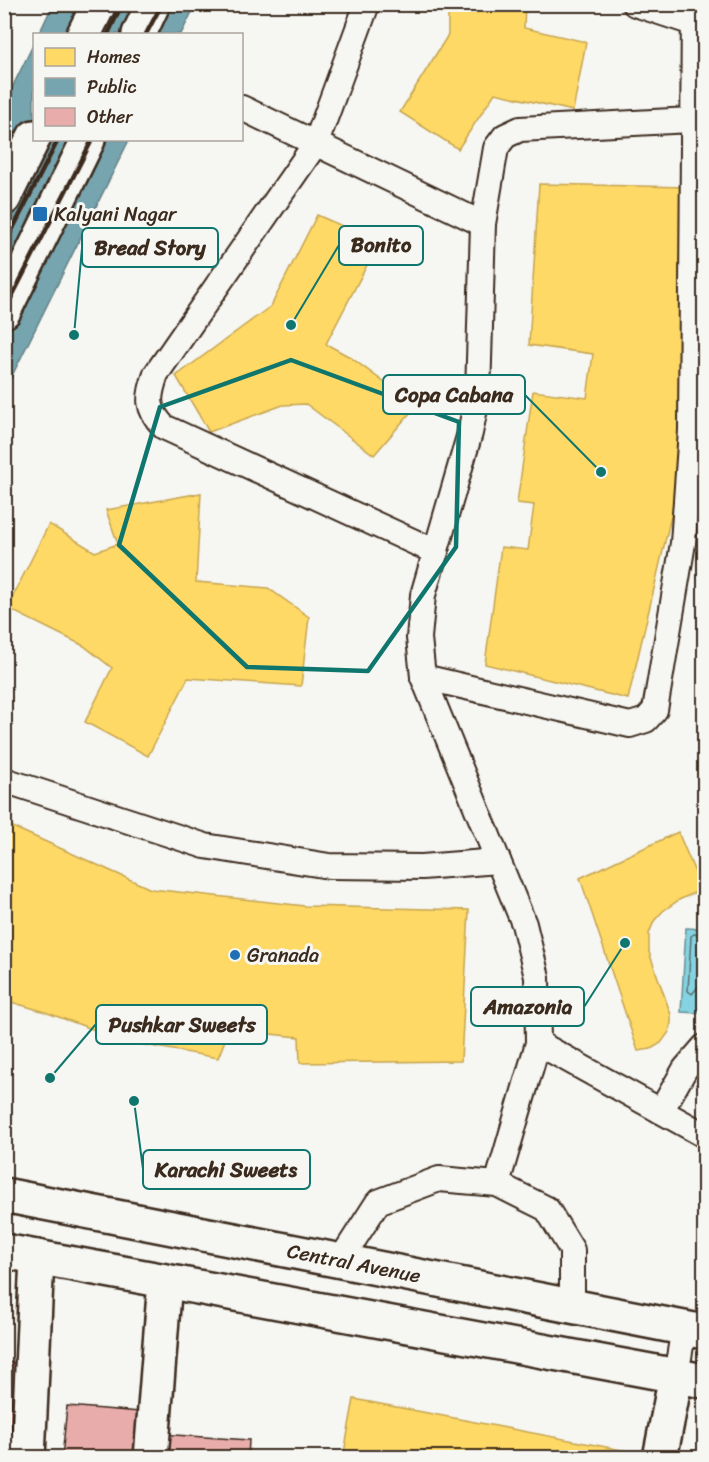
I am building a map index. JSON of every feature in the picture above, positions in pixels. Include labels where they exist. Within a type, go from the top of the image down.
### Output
[{"type":"street","points":[[84,33],[99,4]]},
{"type":"street","points":[[139,33],[153,4]]},
{"type":"street","points":[[4,198],[33,139]]},
{"type":"street","points":[[4,311],[88,141]]},
{"type":"street","name":"Central Avenue","points":[[4,1195],[694,1330]]},
{"type":"street","points":[[4,1251],[690,1379],[660,1458]]},
{"type":"street","points":[[28,1458],[37,1257]]},
{"type":"street","points":[[151,1458],[165,1281]]},
{"type":"lane","points":[[367,4],[316,143],[156,374],[148,396],[153,415],[164,427],[436,552]]},
{"type":"lane","points":[[423,677],[630,725],[646,720],[655,710],[683,543],[691,430],[693,14],[635,4]]},
{"type":"lane","points":[[243,108],[483,224]]},
{"type":"lane","points":[[497,1184],[538,1043],[537,977],[524,924],[423,677],[419,638],[423,595],[470,433],[478,394],[483,224],[496,148],[505,136],[520,129],[692,120]]},
{"type":"lane","points":[[4,780],[205,846],[329,866],[422,867],[498,861]]},
{"type":"lane","points":[[538,1043],[705,1135]]},
{"type":"lane","points":[[661,1111],[685,1069],[705,1047]]},
{"type":"lane","points":[[340,1261],[378,1202],[439,1179],[497,1184],[547,1209],[566,1239],[572,1250],[572,1306]]},
{"type":"lane","points":[[690,1379],[694,1330]]},
{"type":"highlighted area","points":[[291,360],[459,422],[456,547],[368,671],[247,667],[119,545],[160,407]]},
{"type":"water","points":[[686,928],[704,929],[704,993],[700,993],[698,1013],[681,1012]]},
{"type":"building: Homes","points":[[448,4],[525,4],[524,28],[586,42],[573,111],[495,93],[458,149],[400,112],[448,35]]},
{"type":"building: Homes","points":[[539,184],[687,187],[689,440],[628,699],[485,664],[501,547],[528,550],[534,505],[517,503],[533,391],[587,398],[593,354],[529,345]]},
{"type":"building: Homes","points":[[317,215],[379,242],[326,344],[350,357],[416,406],[374,455],[306,404],[283,405],[209,432],[176,376],[271,306]]},
{"type":"building: Homes","points":[[201,493],[196,582],[268,588],[309,617],[301,686],[188,678],[148,756],[85,722],[112,668],[84,646],[7,608],[49,524],[95,552],[118,544],[106,510]]},
{"type":"building: Homes","name":"Granada","points":[[4,823],[151,889],[305,906],[469,910],[461,1061],[300,1063],[299,1037],[229,1030],[218,1058],[128,1042],[4,1000]]},
{"type":"building: Homes","points":[[678,832],[702,889],[679,900],[663,911],[654,921],[649,934],[649,952],[671,1015],[671,1023],[669,1032],[661,1043],[651,1049],[638,1051],[580,878]]},
{"type":"building: Homes","points":[[354,1399],[633,1452],[632,1458],[343,1458]]},
{"type":"building: Public","points":[[53,4],[196,4],[182,33],[39,33]]},
{"type":"building: Public","points":[[33,45],[33,141],[129,141],[4,392],[4,104]]},
{"type":"building: Other","points":[[4,1362],[18,1363],[14,1458],[4,1458]]},
{"type":"building: Other","points":[[67,1406],[140,1412],[136,1458],[62,1458]]},
{"type":"building: Other","points":[[159,1434],[249,1440],[248,1458],[157,1458]]},
{"type":"railway","points":[[108,33],[122,4]]},
{"type":"railway","points":[[147,33],[162,4]]},
{"type":"railway","points":[[4,246],[57,141]]},
{"type":"railway","points":[[4,312],[91,141]]},
{"type":"place","name":"Kalyani Nagar","points":[[40,214]]},
{"type":"place","name":"Bonito","points":[[291,325]]},
{"type":"place","name":"Bread Story","points":[[74,335]]},
{"type":"place","name":"Copa Cabana","points":[[601,472]]},
{"type":"place","name":"Amazonia","points":[[625,943]]},
{"type":"place","name":"Granada","points":[[235,955]]},
{"type":"place","name":"Pushkar Sweets","points":[[50,1078]]},
{"type":"place","name":"Karachi Sweets","points":[[134,1101]]}]
